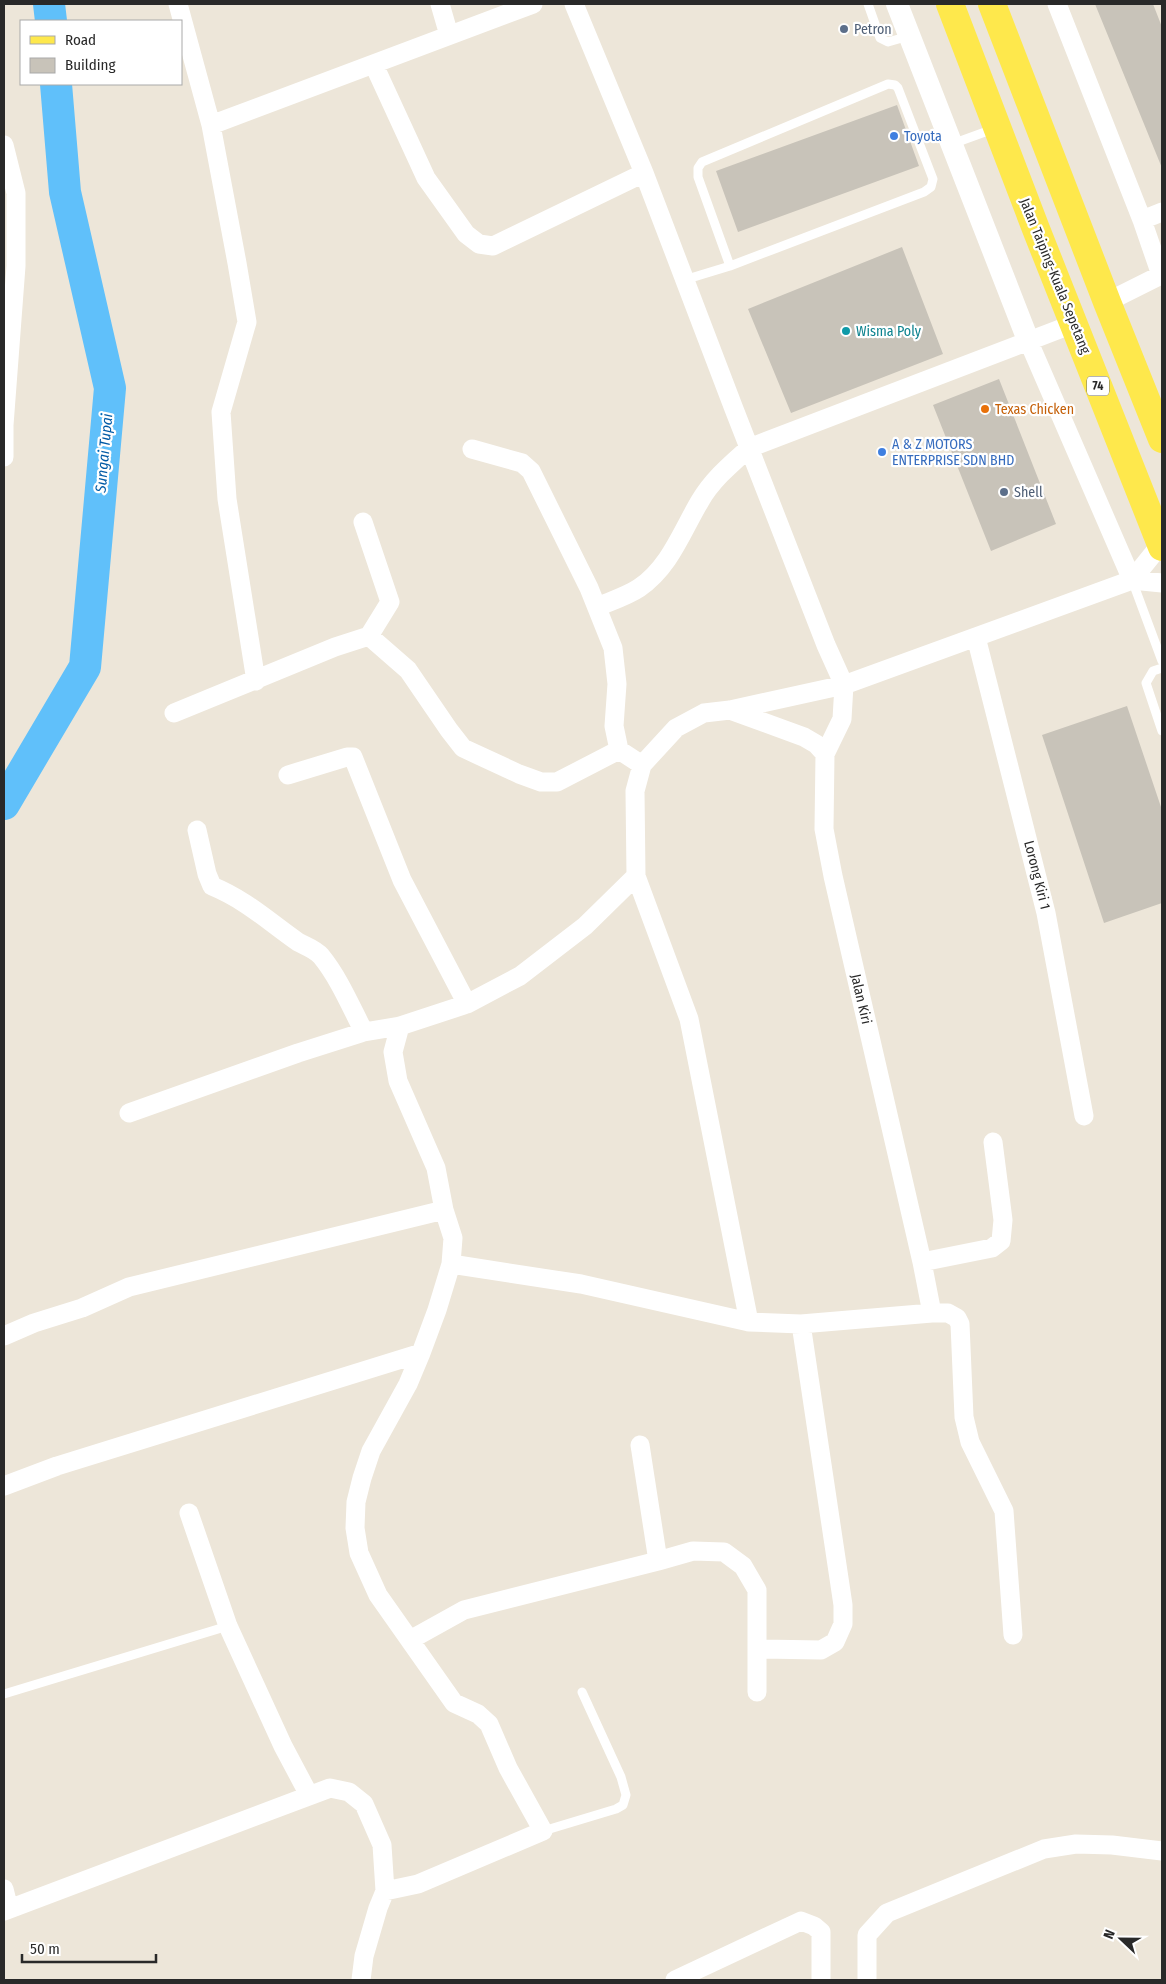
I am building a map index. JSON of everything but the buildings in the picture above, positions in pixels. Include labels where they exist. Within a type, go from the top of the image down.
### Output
[{"type":"main road","name":"Jalan Taiping-Kuala Sepetang","points":[[950,4],[1073,324],[1162,546]]},
{"type":"main road","points":[[992,4],[1107,302],[1152,405],[1162,439]]},
{"type":"main road","points":[[1002,4],[1005,39]]},
{"type":"street","points":[[178,4],[211,125],[246,322],[221,412],[227,499],[256,681]]},
{"type":"street","points":[[440,4],[449,34]]},
{"type":"street","points":[[211,125],[533,4]]},
{"type":"street","points":[[574,4],[644,173],[749,448],[826,645],[844,685]]},
{"type":"street","points":[[896,4],[1028,340],[1132,580]]},
{"type":"street","points":[[1058,4],[1142,220],[1162,277],[1107,302]]},
{"type":"street","points":[[374,65],[426,178],[466,234],[479,244],[493,246],[644,173]]},
{"type":"street","points":[[4,145],[10,194],[10,267],[4,457]]},
{"type":"street","points":[[1142,220],[1162,212]]},
{"type":"street","points":[[597,607],[639,588],[655,574],[668,559],[701,499],[717,478],[749,448],[1073,324]]},
{"type":"street","points":[[472,450],[522,463],[531,471],[597,607],[613,648],[617,684],[614,726],[619,750],[642,765]]},
{"type":"street","points":[[174,713],[369,636],[390,602],[363,522]]},
{"type":"street","points":[[1132,580],[1162,546]]},
{"type":"street","points":[[749,1322],[689,1019],[636,876],[635,791],[642,765],[676,728],[704,713],[730,710],[844,685],[1132,580],[1162,583]]},
{"type":"street","points":[[369,636],[408,670],[448,730],[463,748],[519,774],[541,782],[557,782],[619,750]]},
{"type":"street","name":"Lorong Kiri 1","points":[[976,637],[1046,913],[1084,1116]]},
{"type":"street","name":"Jalan Kiri","points":[[844,685],[842,718],[824,754],[824,829],[831,867],[922,1262],[932,1314]]},
{"type":"street","points":[[730,710],[804,737],[816,744],[824,754]]},
{"type":"street","points":[[288,775],[347,757],[353,757],[402,880],[467,1004]]},
{"type":"street","points":[[197,830],[207,874],[212,886],[250,905],[295,939],[319,954],[330,970],[364,1032]]},
{"type":"street","points":[[129,1113],[364,1032],[400,1026],[467,1004],[520,976],[585,926],[636,876]]},
{"type":"street","points":[[385,1890],[418,1884],[543,1831],[508,1768],[489,1724],[478,1714],[454,1703],[378,1595],[359,1553],[356,1528],[356,1502],[371,1451],[408,1384],[437,1310],[451,1264],[452,1238],[444,1210],[436,1168],[398,1080],[393,1052],[400,1026]]},
{"type":"street","points":[[922,1262],[992,1248],[1001,1241],[1003,1220],[993,1142]]},
{"type":"street","points":[[4,1336],[34,1323],[82,1308],[129,1287],[444,1210]]},
{"type":"street","points":[[451,1264],[581,1284],[749,1322],[801,1324],[932,1314],[948,1314],[957,1318],[960,1324],[964,1417],[970,1442],[1004,1511],[1013,1635]]},
{"type":"street","points":[[758,1649],[821,1650],[835,1642],[843,1624],[843,1605],[801,1324]]},
{"type":"street","points":[[4,1486],[57,1466],[421,1353]]},
{"type":"street","points":[[640,1445],[658,1562]]},
{"type":"street","points":[[189,1513],[228,1626],[283,1746],[310,1795]]},
{"type":"street","points":[[410,1640],[464,1610],[658,1562],[693,1551],[724,1552],[743,1566],[757,1590],[757,1692]]},
{"type":"street","points":[[4,1889],[6,1910],[330,1788],[349,1792],[364,1804],[382,1845],[385,1890],[364,1956],[361,1980]]},
{"type":"street","points":[[867,1980],[867,1935],[887,1913],[1044,1849],[1076,1844],[1112,1845],[1162,1851]]},
{"type":"street","points":[[678,1980],[801,1921],[814,1926],[821,1932],[821,1980]]},
{"type":"lane","points":[[868,4],[880,38],[888,42],[909,36]]},
{"type":"lane","points":[[684,280],[730,266],[915,196],[931,188],[933,179],[898,88],[895,85],[888,84],[702,162],[698,168],[698,177],[730,266]]},
{"type":"lane","points":[[951,144],[997,128]]},
{"type":"lane","points":[[1132,580],[1162,661]]},
{"type":"lane","points":[[1162,668],[1153,672],[1146,683],[1162,732]]},
{"type":"lane","points":[[4,1694],[228,1626]]},
{"type":"lane","points":[[543,1831],[616,1809],[623,1805],[625,1800],[626,1794],[622,1777],[582,1692]]},
{"type":"waterway","name":"Sungai Tupai","points":[[49,4],[51,20]]},
{"type":"waterway","name":"Sungai Tupai","points":[[4,804],[85,667],[110,388],[65,192],[56,85]]},
{"type":"place","name":"Petron","points":[[844,29]]},
{"type":"place","name":"Toyota","points":[[894,136]]},
{"type":"place","name":"Wisma Poly","points":[[846,331]]},
{"type":"place","name":"Texas Chicken","points":[[985,409]]},
{"type":"place","name":"A & Z MOTORS ENTERPRISE SDN BHD","points":[[882,452]]},
{"type":"place","name":"Shell","points":[[1004,492]]}]
